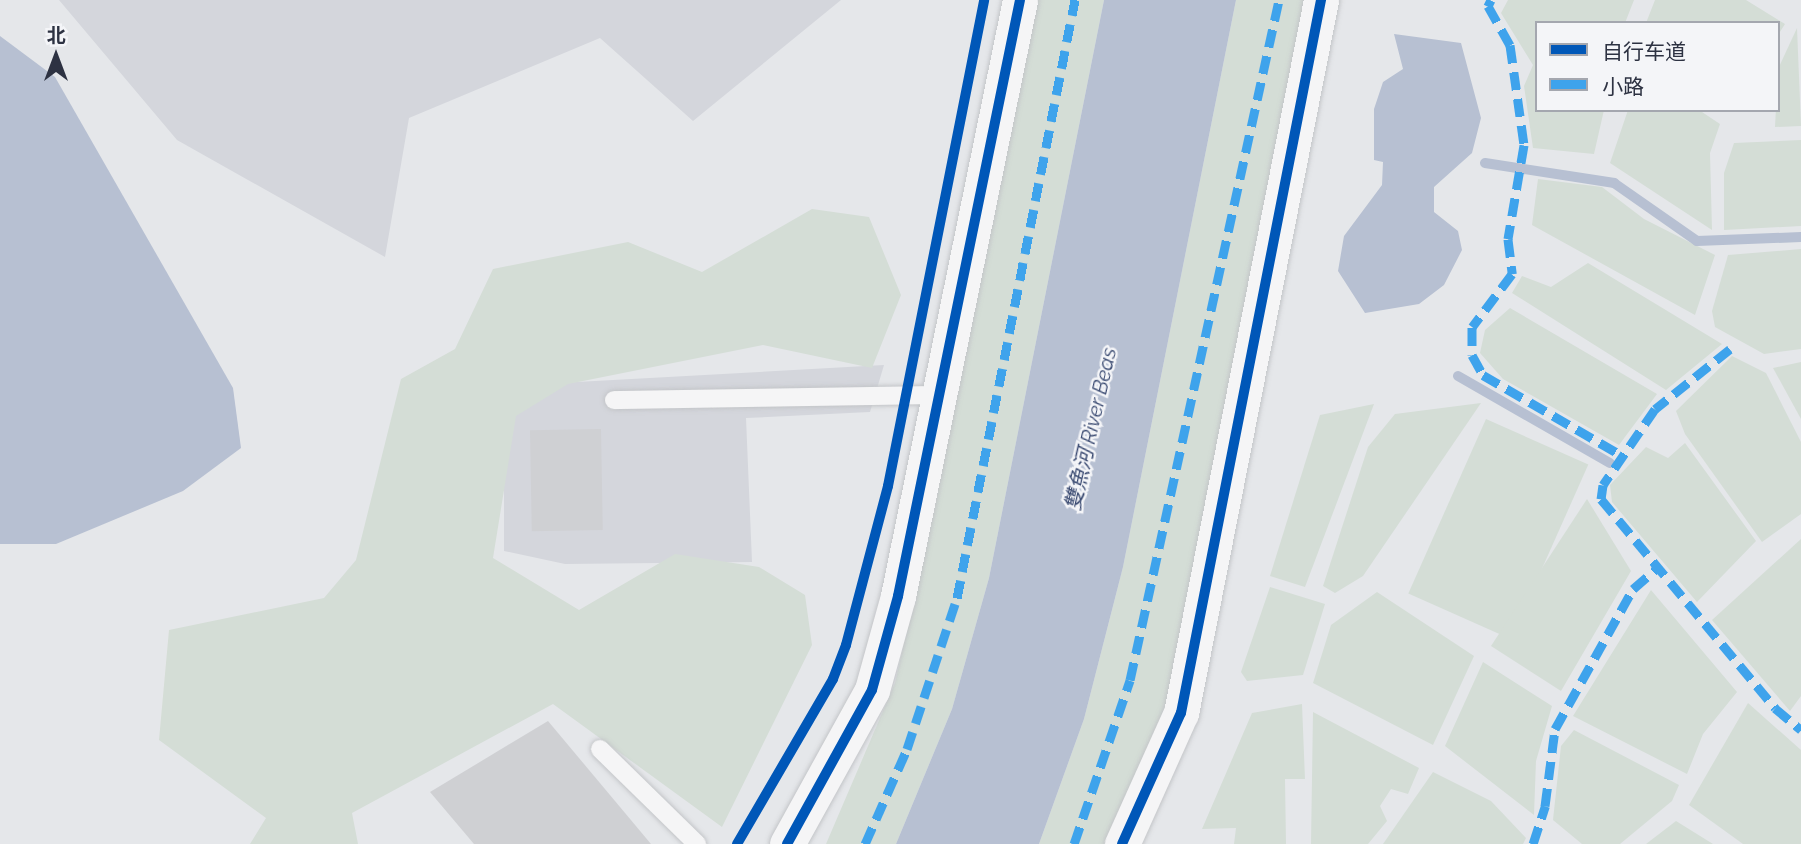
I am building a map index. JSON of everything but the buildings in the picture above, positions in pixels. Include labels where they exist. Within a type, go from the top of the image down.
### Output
[{"type":"street","points":[[787,844],[872,690],[941,395],[1020,0]]},
{"type":"street","points":[[1122,844],[1181,713],[1321,0]]},
{"type":"lane","points":[[614,400],[941,395]]},
{"type":"lane","points":[[600,749],[696,844]]},
{"type":"path","points":[[737,844],[763,795]]},
{"type":"shaded area","points":[[59,0],[841,0],[693,121],[600,38],[409,118],[385,257],[177,140]]},
{"type":"shaded area","points":[[1031,0],[1104,0],[989,578],[952,709],[896,844],[826,844],[895,683],[936,502]]},
{"type":"shaded area","points":[[1236,0],[1310,0],[1173,711],[1112,844],[1039,844],[1084,719],[1123,567]]},
{"type":"shaded area","points":[[1508,0],[1634,0],[1626,21],[1535,21],[1535,112],[1604,112],[1594,154],[1533,148],[1524,86],[1533,65],[1501,13]]},
{"type":"shaded area","points":[[1655,0],[1746,0],[1785,24],[1780,32],[1780,21],[1647,21]]},
{"type":"shaded area","points":[[1797,28],[1801,126],[1775,127],[1776,112],[1780,112],[1780,65]]},
{"type":"shaded area","points":[[1627,112],[1702,112],[1720,124],[1710,153],[1712,230],[1610,163]]},
{"type":"shaded area","points":[[1801,140],[1801,226],[1724,230],[1724,173],[1734,143]]},
{"type":"shaded area","points":[[1538,179],[1602,187],[1644,219],[1715,255],[1695,315],[1532,225]]},
{"type":"shaded area","points":[[812,209],[869,217],[901,295],[872,368],[763,345],[568,384],[516,416],[493,558],[579,610],[675,554],[759,567],[805,595],[812,645],[722,827],[553,704],[352,813],[358,844],[250,844],[266,818],[159,740],[169,630],[324,598],[356,560],[401,379],[455,349],[493,269],[628,242],[702,272]]},
{"type":"shaded area","points":[[1801,249],[1801,349],[1764,354],[1715,327],[1712,311],[1728,255]]},
{"type":"shaded area","points":[[1588,263],[1722,344],[1666,390],[1512,293],[1522,276],[1551,287]]},
{"type":"shaded area","points":[[1510,308],[1657,394],[1619,445],[1503,379],[1480,353],[1485,330]]},
{"type":"shaded area","points":[[1732,356],[1766,373],[1801,442],[1801,514],[1762,542],[1685,434],[1676,411]]},
{"type":"shaded area","points":[[1801,362],[1801,419],[1773,368]]},
{"type":"shaded area","points":[[884,365],[870,412],[746,418],[752,562],[565,564],[504,551],[504,386]]},
{"type":"shaded area","points":[[1481,403],[1363,576],[1335,593],[1323,586],[1368,447],[1395,414]]},
{"type":"shaded area","points":[[1374,404],[1305,587],[1270,576],[1320,415]]},
{"type":"shaded area","points":[[1486,419],[1588,465],[1511,639],[1408,593]]},
{"type":"shaded area","points":[[1685,443],[1756,541],[1697,602],[1612,502],[1610,485],[1646,447],[1668,458]]},
{"type":"shaded area","points":[[1587,499],[1631,571],[1561,691],[1491,646]]},
{"type":"shaded area","points":[[1801,539],[1801,696],[1790,711],[1712,620]]},
{"type":"shaded area","points":[[1270,587],[1325,604],[1303,675],[1247,681],[1241,672]]},
{"type":"shaded area","points":[[1651,590],[1737,692],[1703,734],[1687,774],[1573,716]]},
{"type":"shaded area","points":[[1377,592],[1474,656],[1433,745],[1313,683],[1331,625]]},
{"type":"shaded area","points":[[1483,662],[1552,706],[1536,761],[1534,815],[1445,746]]},
{"type":"shaded area","points":[[1748,703],[1801,750],[1801,844],[1743,844],[1689,805]]},
{"type":"shaded area","points":[[1302,704],[1305,779],[1285,779],[1286,844],[1234,844],[1236,828],[1202,829],[1252,713]]},
{"type":"shaded area","points":[[1313,712],[1419,768],[1408,794],[1391,789],[1380,806],[1387,821],[1368,844],[1311,844]]},
{"type":"shaded area","points":[[1574,730],[1679,785],[1672,801],[1620,844],[1582,844],[1553,820],[1561,746]]},
{"type":"shaded area","points":[[1433,772],[1491,801],[1526,838],[1523,844],[1383,844]]},
{"type":"shaded area","points":[[1676,821],[1713,844],[1646,844]]},
{"type":"water","name":"雙魚河 River Beas","points":[[1104,0],[1236,0],[1123,567],[1084,719],[1039,844],[896,844],[952,709],[989,578]]},
{"type":"water","points":[[1394,34],[1461,43],[1481,118],[1472,153],[1434,187],[1434,212],[1458,231],[1462,250],[1444,285],[1419,304],[1365,313],[1338,271],[1344,236],[1382,185],[1383,162],[1374,160],[1374,109],[1383,82],[1403,69]]},
{"type":"water","points":[[0,36],[55,77],[233,388],[241,448],[183,491],[56,544],[0,544]]},
{"type":"waterway","points":[[1485,163],[1614,183],[1697,241],[1801,237]]},
{"type":"waterway","points":[[1458,376],[1610,463]]},
{"type":"marked path","points":[[865,844],[907,749],[957,598],[1075,0]]},
{"type":"marked path","points":[[1074,844],[1130,680],[1279,0]]},
{"type":"marked path","points":[[1491,0],[1488,6],[1510,45],[1524,145],[1508,239],[1512,274],[1472,327],[1472,355],[1483,375],[1623,456]]},
{"type":"marked path","points":[[1730,349],[1655,409],[1603,485],[1601,499],[1775,708],[1801,730]]},
{"type":"marked path","points":[[1533,844],[1545,806],[1555,729],[1633,589],[1658,567]]},
{"type":"cycle path","points":[[737,844],[833,679],[846,645],[888,486],[984,0]]},
{"type":"cycle path","points":[[787,844],[872,690],[898,596],[1020,0]]},
{"type":"cycle path","points":[[1122,844],[1181,713],[1321,0]]}]
